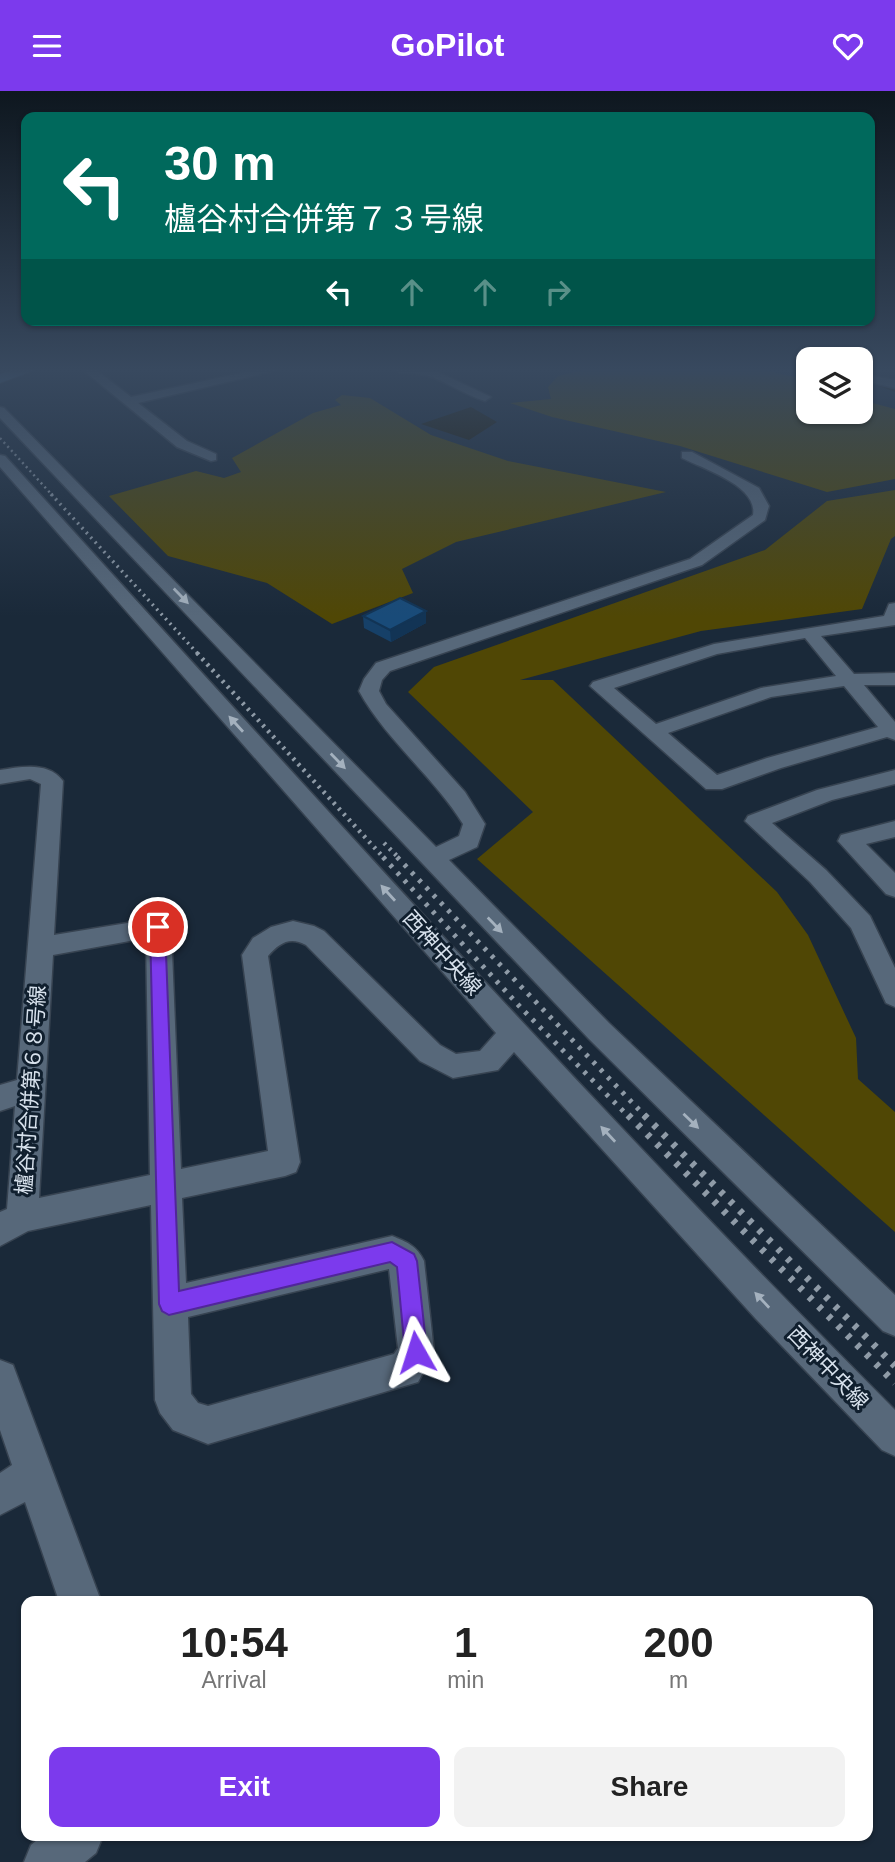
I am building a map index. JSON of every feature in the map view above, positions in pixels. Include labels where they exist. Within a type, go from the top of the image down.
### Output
[{"type":"street","points":[[40,452],[599,1031],[895,1319]]},
{"type":"street","points":[[50,452],[151,565]]},
{"type":"street","points":[[198,452],[211,457]]},
{"type":"street","points":[[431,859],[469,841],[474,824],[457,797],[378,707],[369,691],[373,679],[383,667],[427,650],[696,562],[760,517],[762,506],[754,491],[687,454]]},
{"type":"street","name":"西神中央線","points":[[0,459],[514,1032],[768,1307],[895,1437]]},
{"type":"street","points":[[0,473],[105,579]]},
{"type":"street","points":[[808,632],[894,731],[774,763],[714,784],[600,686],[715,649],[894,616]]},
{"type":"street","points":[[652,732],[768,692],[848,680],[895,679]]},
{"type":"street","name":"櫨谷村合併第６８号線","points":[[0,776],[32,772],[52,781],[31,1088],[11,1223],[285,1162],[255,955],[261,943],[279,934],[298,930],[315,938],[430,1053],[453,1066],[488,1062],[514,1032]]},
{"type":"street","points":[[895,777],[862,783],[809,799],[756,821],[818,876],[861,923],[895,996]]},
{"type":"street","points":[[895,829],[849,841],[895,888]]},
{"type":"street","points":[[41,947],[158,927],[165,1187],[169,1304],[173,1400],[186,1417],[208,1425],[405,1369],[416,1352],[407,1261],[392,1252],[169,1304]]},
{"type":"street","points":[[0,1098],[31,1088]]},
{"type":"street","points":[[0,1378],[77,1596]]},
{"type":"street","points":[[0,1496],[33,1475]]},
{"type":"street","points":[[48,1862],[73,1841]]},
{"type":"shaded area","points":[[243,452],[480,452],[508,461],[666,492],[456,542],[402,569],[413,593],[332,624],[267,583],[168,556],[109,496],[196,471],[224,478],[241,472],[232,458]]},
{"type":"shaded area","points":[[698,452],[895,452],[895,479],[827,492]]},
{"type":"shaded area","points":[[895,490],[895,536],[891,539],[862,609],[701,631],[520,680],[553,680],[777,892],[808,935],[856,1038],[858,1079],[895,1112],[895,1232],[477,859],[533,812],[408,692],[434,667],[765,550],[827,501]]},
{"type":"building","points":[[400,598],[426,611],[390,630],[363,616]]},
{"type":"railway","points":[[12,452],[53,496]]},
{"type":"railway","points":[[51,494],[199,655]]},
{"type":"railway","points":[[197,653],[384,858]]},
{"type":"railway","points":[[384,843],[399,858]]},
{"type":"railway","points":[[383,857],[522,1009],[629,1117]]},
{"type":"railway","points":[[397,857],[646,1117]]},
{"type":"railway","points":[[628,1115],[895,1383]]},
{"type":"railway","points":[[646,1117],[895,1366]]},
{"type":"route","points":[[158,927],[169,1304],[392,1252],[407,1261],[416,1352]]}]
